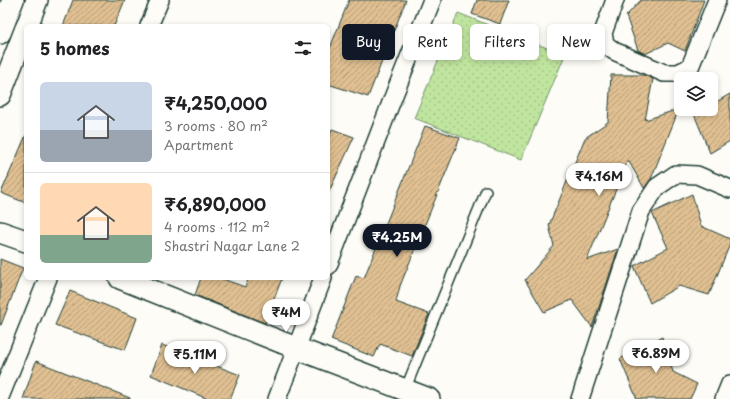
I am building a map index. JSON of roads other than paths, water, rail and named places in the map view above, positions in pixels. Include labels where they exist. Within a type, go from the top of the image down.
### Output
[{"type":"street","points":[[0,33],[13,0]]},
{"type":"street","points":[[27,24],[37,0]]},
{"type":"street","points":[[150,24],[160,0]]},
{"type":"street","points":[[330,261],[432,0]]},
{"type":"street","points":[[615,0],[603,33],[605,44],[614,51],[664,73],[678,73],[690,67],[716,0]]},
{"type":"street","points":[[0,95],[24,32]]},
{"type":"street","points":[[580,399],[641,210],[657,187],[676,174],[697,176],[730,189]]},
{"type":"street","points":[[0,232],[24,240]]},
{"type":"street","points":[[0,397],[47,280]]},
{"type":"street","points":[[125,280],[429,399]]},
{"type":"street","points":[[277,399],[322,280]]},
{"type":"street","points":[[724,399],[730,384]]},
{"type":"lane","points":[[405,390],[486,191]]}]
